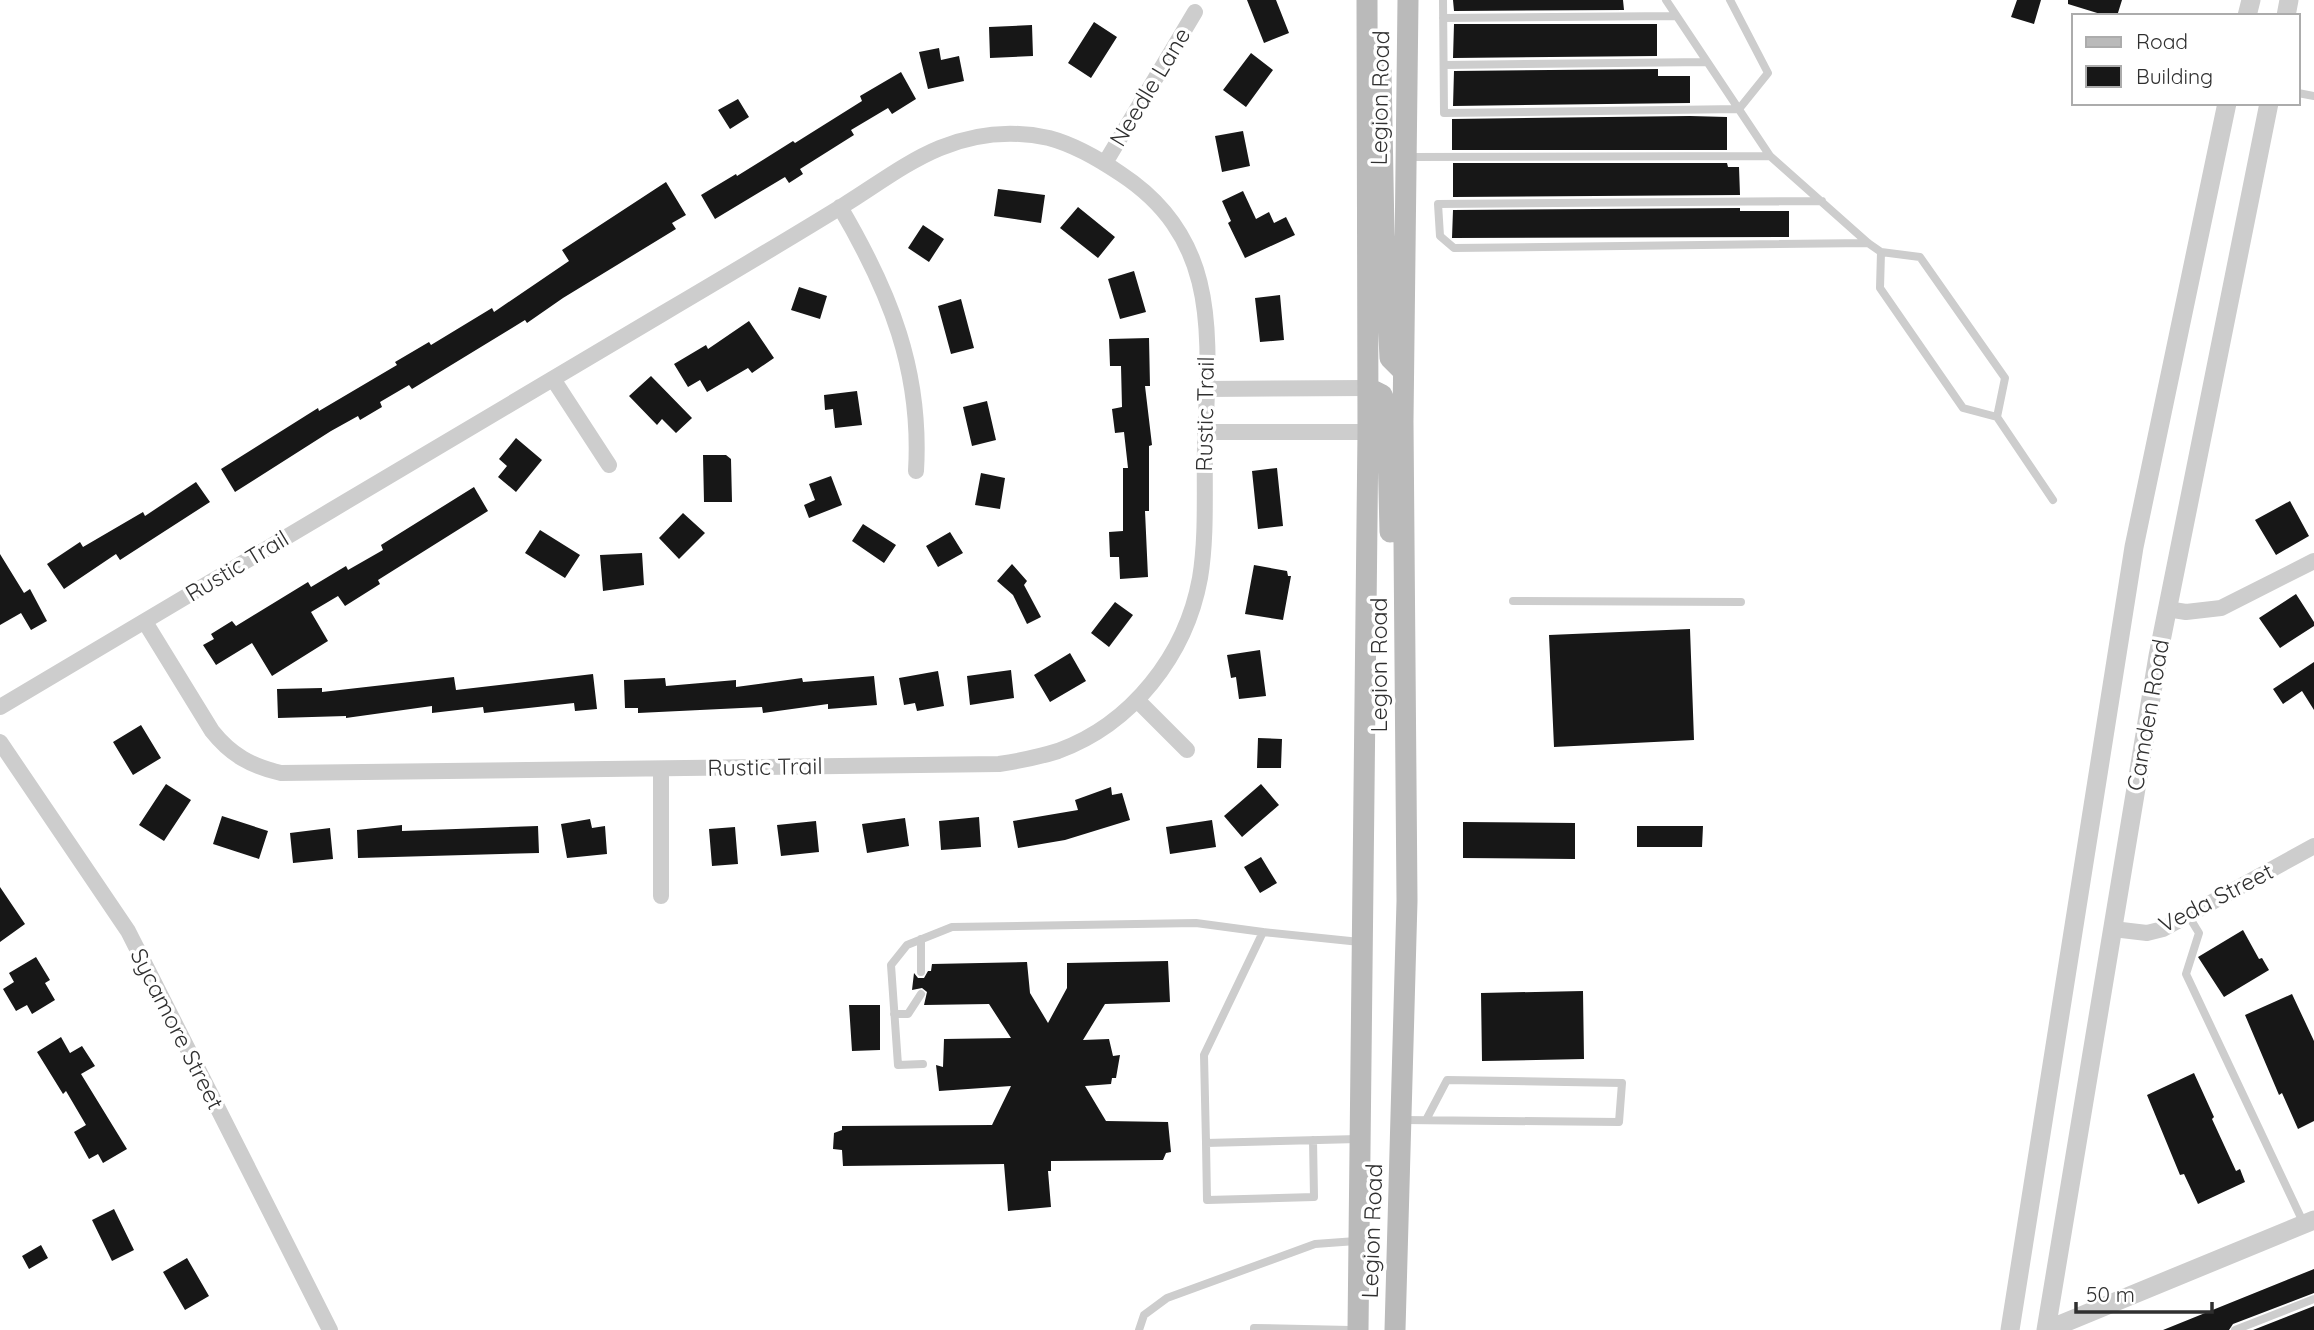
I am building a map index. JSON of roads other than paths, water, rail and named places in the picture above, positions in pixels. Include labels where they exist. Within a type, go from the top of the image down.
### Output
[{"type":"main road","name":"Legion Road","points":[[1395,1330],[1407,901],[1404,372],[1408,0]]},
{"type":"main road","name":"Legion Road","points":[[1358,1330],[1368,432],[1367,8]]},
{"type":"main road","points":[[1367,8],[1380,43],[1390,358],[1404,372]]},
{"type":"main road","points":[[1368,388],[1382,395],[1387,408],[1386,452],[1393,588],[1405,604]]},
{"type":"street","name":"Needle Lane","points":[[1105,163],[1195,12]]},
{"type":"street","name":"Camden Road","points":[[2010,1330],[2134,547],[2227,105]]},
{"type":"street","name":"Camden Road","points":[[2046,1330],[2134,791],[2167,609],[2269,105]]},
{"type":"street","name":"Rustic Trail","points":[[0,707],[933,150],[965,139],[993,134],[1023,134],[1052,139],[1079,149],[1105,163],[1156,200],[1189,247],[1198,271],[1205,307],[1206,389],[1202,559],[1199,584],[1191,612],[1164,668],[1138,700],[1115,720],[1078,742],[1028,760],[999,764],[281,773],[242,760],[225,747],[212,731],[145,622]]},
{"type":"street","points":[[840,207],[868,256],[889,302],[905,352],[915,398],[918,436],[916,471]]},
{"type":"street","points":[[553,379],[609,465]]},
{"type":"street","points":[[1206,389],[1368,388]]},
{"type":"street","points":[[1205,432],[1368,432]]},
{"type":"street","points":[[2167,609],[2186,612],[2221,608],[2314,561]]},
{"type":"street","points":[[1138,700],[1186,750]]},
{"type":"street","name":"Sycamore Street","points":[[0,742],[128,931],[330,1330]]},
{"type":"street","points":[[661,769],[662,896]]},
{"type":"street","name":"Veda Street","points":[[2113,929],[2147,933],[2163,929],[2314,846]]},
{"type":"street","points":[[2046,1330],[2309,1222]]},
{"type":"lane","points":[[1443,0],[1444,113],[1739,109]]},
{"type":"lane","points":[[1666,0],[1770,156],[1881,252],[1920,257],[2005,378],[1997,417]]},
{"type":"lane","points":[[1730,0],[1768,73],[1739,109]]},
{"type":"lane","points":[[1443,18],[1676,16]]},
{"type":"lane","points":[[1444,65],[1707,62]]},
{"type":"lane","points":[[1406,157],[1770,156]]},
{"type":"lane","points":[[1822,201],[1438,204],[1440,236],[1454,248],[1868,243]]},
{"type":"lane","points":[[1881,252],[1880,288],[1963,408],[1997,417],[2053,500]]},
{"type":"lane","points":[[1513,601],[1741,602]]},
{"type":"lane","points":[[2188,915],[2199,933],[2186,974],[2309,1222]]},
{"type":"lane","points":[[923,1065],[898,1065],[891,965],[907,945],[952,926],[1196,923],[1363,943]]},
{"type":"lane","points":[[1263,932],[1204,1055],[1207,1200],[1314,1197],[1313,1140]]},
{"type":"lane","points":[[921,939],[921,972]]},
{"type":"lane","points":[[894,1014],[908,1014],[921,994]]},
{"type":"lane","points":[[1401,1120],[1426,1121],[1619,1122],[1622,1083],[1447,1080],[1426,1121]]},
{"type":"lane","points":[[1206,1143],[1361,1138]]},
{"type":"lane","points":[[1139,1330],[1144,1315],[1167,1297],[1315,1244],[1359,1241]]},
{"type":"lane","points":[[2235,1330],[2314,1298]]},
{"type":"lane","points":[[1254,1330],[1350,1330]]}]
